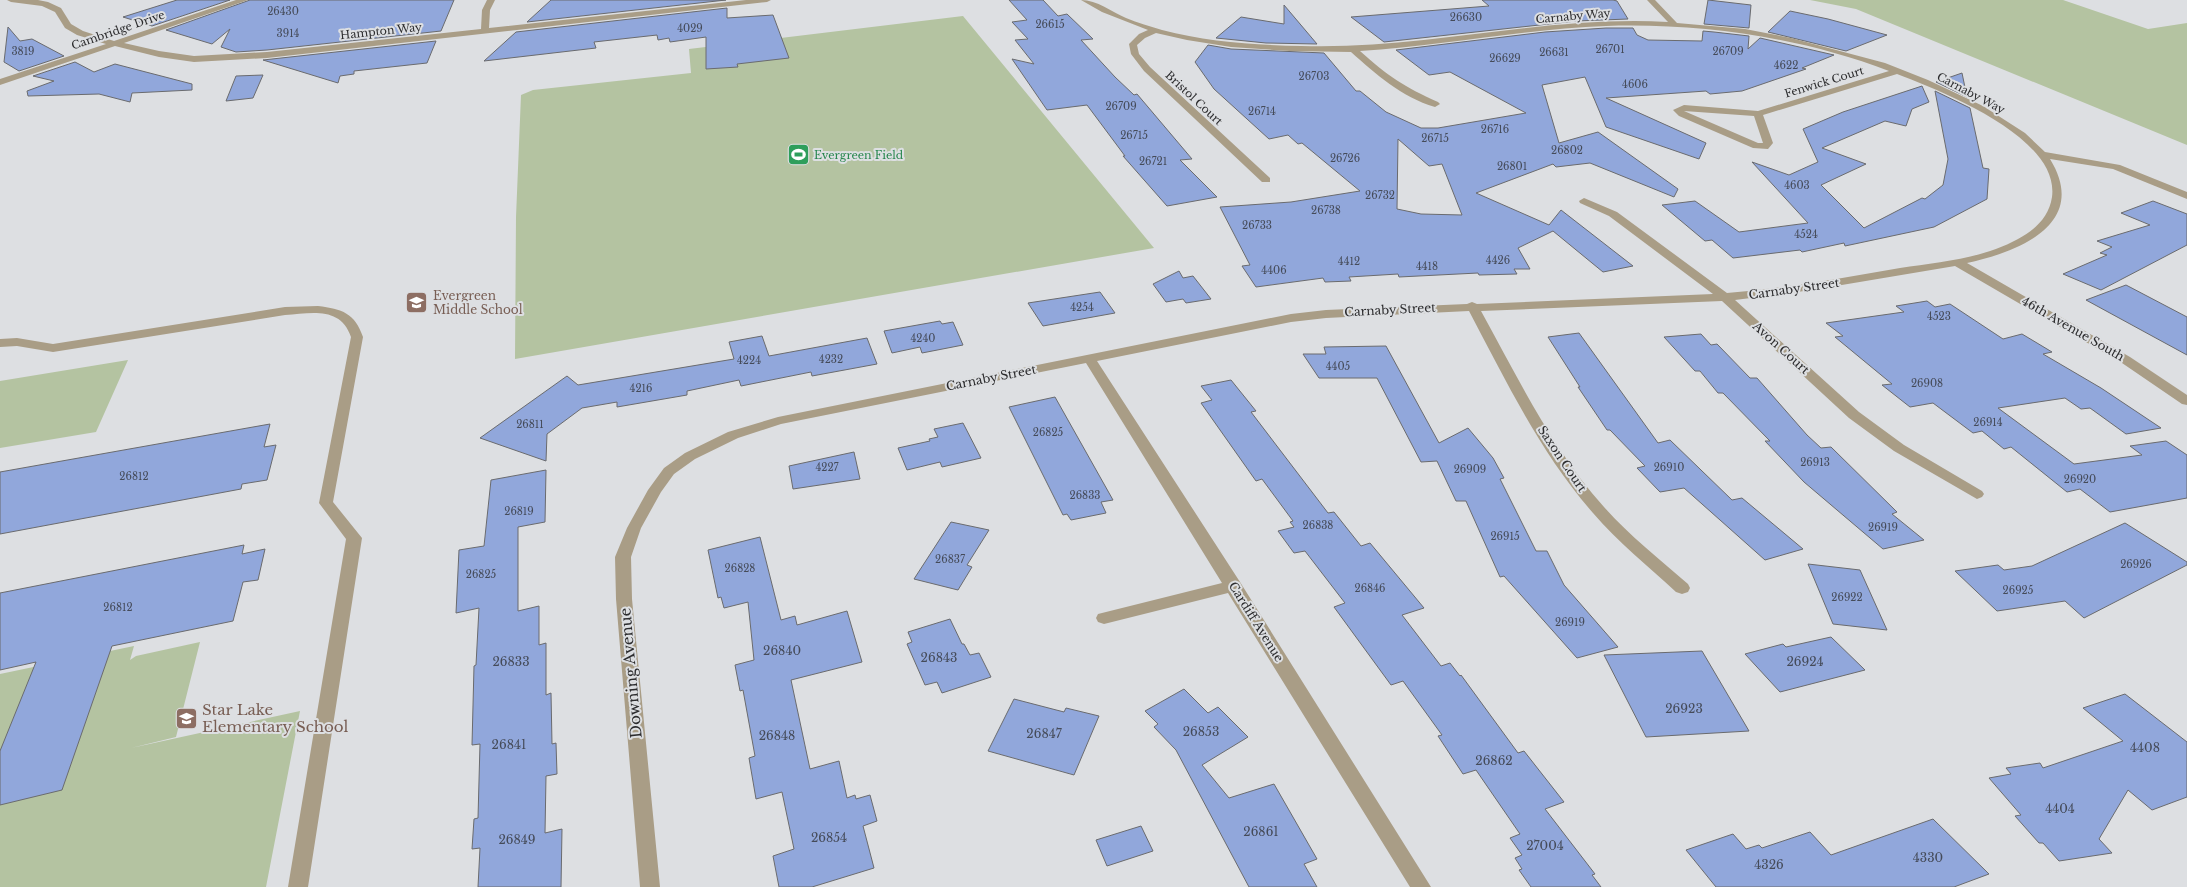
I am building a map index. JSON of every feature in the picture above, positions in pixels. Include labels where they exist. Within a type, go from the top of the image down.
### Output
[{"type":"street","points":[[0,0],[5,0]]},
{"type":"street","name":"Hampton Way","points":[[11,0],[33,1],[45,4],[58,10],[68,26],[96,39],[178,58],[223,59],[767,0]]},
{"type":"street","name":"Cambridge Drive","points":[[0,82],[244,0]]},
{"type":"street","points":[[484,31],[486,10],[491,0]]},
{"type":"street","name":"Carnaby Way","points":[[1085,0],[1124,21],[1153,31],[1189,39],[1294,49],[1353,49],[1572,26],[1676,25],[1734,31],[1789,40],[1833,51],[1898,71],[1934,85],[1972,104],[2018,133],[2043,155]]},
{"type":"street","points":[[1651,0],[1676,25]]},
{"type":"street","name":"Bristol Court","points":[[1153,31],[1142,36],[1133,44],[1135,54],[1141,62],[1266,180]]},
{"type":"street","points":[[1353,49],[1385,78],[1406,91],[1435,104]]},
{"type":"street","name":"Fenwick Court","points":[[1758,114],[1768,143],[1765,147],[1756,146],[1682,114],[1678,110],[1684,108],[1758,114],[1898,71]]},
{"type":"street","points":[[2043,155],[2116,167],[2187,196]]},
{"type":"street","name":"Carnaby Street","points":[[669,471],[690,456],[733,435],[778,420],[1290,318],[1326,314],[1472,306],[1725,297],[1785,292],[1957,262],[2003,250],[2034,234],[2054,213],[2058,193],[2056,175],[2043,155]]},
{"type":"street","name":"Avon Court","points":[[1584,201],[1613,214],[1725,297],[1854,415],[1899,448],[1977,494]]},
{"type":"street","name":"46th Avenue South","points":[[1957,262],[2126,360],[2187,401]]},
{"type":"street","name":"Saxon Court","points":[[1472,306],[1549,444],[1589,499],[1624,535],[1682,588]]},
{"type":"street","points":[[0,343],[17,342],[53,348],[286,311],[316,309],[333,311],[349,318],[356,328],[357,337],[326,503],[354,538],[298,887]]},
{"type":"street","name":"Cardiff Avenue","points":[[1090,359],[1421,887]]},
{"type":"street","name":"Downing Avenue","points":[[650,887],[624,600],[623,557],[634,528],[655,490],[669,471]]},
{"type":"street","points":[[1104,618],[1234,586]]},
{"type":"green space","points":[[1810,0],[2063,0],[2148,29],[2187,23],[2187,145],[1856,9]]},
{"type":"green space","name":"Evergreen Field","points":[[963,16],[1154,248],[515,359],[516,217],[521,95],[533,90],[691,73],[689,49]]},
{"type":"green space","points":[[128,360],[96,432],[0,448],[0,381]]},
{"type":"green space","points":[[200,642],[176,737],[131,748],[300,711],[266,887],[0,887],[0,674],[134,646],[130,660],[136,656]]},
{"type":"building","points":[[177,0],[230,0],[152,26],[123,17]]},
{"type":"building","points":[[250,0],[454,0],[441,31],[267,50],[236,52],[221,47],[230,29],[212,44],[166,30]]},
{"type":"building","points":[[551,0],[726,0],[527,22]]},
{"type":"building","points":[[1009,0],[1043,0],[1058,16],[1067,14],[1093,39],[1081,40],[1115,77],[1134,95],[1137,94],[1192,159],[1180,160],[1217,197],[1167,206],[1123,156],[1125,156],[1087,105],[1047,110],[1012,59],[1034,64],[1015,40],[1028,39],[1012,22],[1027,20]]},
{"type":"building","points":[[1482,0],[1613,0],[1617,1],[1628,19],[1576,21],[1384,42],[1351,17],[1489,6]]},
{"type":"building","points":[[1708,0],[1751,5],[1749,28],[1704,24]]},
{"type":"building","points":[[1284,5],[1317,44],[1266,43],[1216,38],[1241,17],[1284,24]]},
{"type":"building","points":[[727,8],[727,18],[773,15],[789,58],[737,64],[738,67],[706,69],[706,37],[670,42],[669,38],[658,40],[657,35],[594,42],[596,48],[484,61],[516,32]]},
{"type":"building","points":[[1790,11],[1887,35],[1846,51],[1768,32]]},
{"type":"building","points":[[8,27],[20,41],[32,39],[64,56],[19,71],[4,62]]},
{"type":"building","points":[[1633,28],[1637,35],[1648,40],[1702,41],[1703,31],[1749,36],[1748,49],[1760,38],[1834,55],[1802,68],[1806,69],[1742,91],[1710,94],[1706,91],[1606,98],[1706,143],[1699,159],[1606,127],[1585,77],[1542,85],[1559,143],[1598,132],[1678,189],[1674,197],[1590,163],[1556,167],[1553,164],[1476,193],[1549,225],[1561,210],[1633,266],[1603,272],[1553,231],[1518,248],[1530,269],[1514,269],[1517,274],[1479,275],[1478,273],[1399,277],[1398,274],[1349,277],[1351,281],[1325,282],[1323,278],[1256,287],[1242,266],[1250,265],[1220,207],[1291,202],[1360,191],[1302,143],[1298,144],[1288,135],[1269,139],[1214,89],[1195,62],[1208,45],[1231,49],[1324,53],[1356,91],[1360,91],[1386,112],[1421,128],[1438,128],[1526,113],[1450,72],[1429,75],[1396,50],[1545,32]],"holes":[[[1398,139],[1429,166],[1442,164],[1462,215],[1421,214],[1397,209]]]},
{"type":"building","points":[[436,41],[427,63],[354,71],[354,74],[340,76],[338,83],[263,60]]},
{"type":"building","points":[[75,62],[94,72],[115,64],[192,84],[192,90],[132,93],[130,102],[99,94],[28,96],[27,91],[54,81],[33,76]]},
{"type":"building","points":[[1962,73],[1967,97],[1936,82]]},
{"type":"building","points":[[263,75],[253,98],[226,101],[236,76]]},
{"type":"building","points":[[1922,86],[1929,102],[1912,109],[1906,126],[1885,121],[1822,148],[1866,164],[1821,185],[1864,228],[1922,198],[1925,199],[1943,185],[1948,159],[1935,91],[1970,108],[1983,168],[1989,169],[1987,199],[1934,227],[1845,246],[1844,243],[1802,252],[1800,250],[1733,258],[1712,240],[1705,241],[1662,205],[1695,201],[1739,232],[1808,223],[1752,162],[1789,175],[1818,162],[1803,129],[1843,112]]},
{"type":"building","points":[[2153,201],[2187,214],[2187,245],[2101,290],[2063,274],[2107,255],[2100,253],[2112,247],[2097,241],[2150,225],[2121,213]]},
{"type":"building","points":[[1179,271],[1183,278],[1193,276],[1211,299],[1186,303],[1183,299],[1166,302],[1153,284]]},
{"type":"building","points":[[2126,285],[2187,317],[2187,355],[2086,300]]},
{"type":"building","points":[[1100,292],[1115,313],[1043,326],[1028,303]]},
{"type":"building","points":[[1927,301],[1935,307],[1950,304],[2003,339],[2022,334],[2052,352],[2043,354],[2101,388],[2161,428],[2126,434],[2090,408],[2081,409],[2065,398],[1998,408],[2074,464],[2142,455],[2130,446],[2166,441],[2187,455],[2187,498],[2110,512],[2080,489],[2067,492],[2011,447],[2004,449],[1982,431],[1973,433],[1933,403],[1910,407],[1882,385],[1892,384],[1835,337],[1843,336],[1826,323],[1904,312],[1896,306]]},
{"type":"building","points":[[940,321],[942,324],[953,322],[963,345],[922,353],[920,347],[892,353],[884,331]]},
{"type":"building","points":[[1579,333],[1658,443],[1670,440],[1732,500],[1742,498],[1803,549],[1765,560],[1684,488],[1660,492],[1637,468],[1645,466],[1610,430],[1607,430],[1548,337]]},
{"type":"building","points":[[1701,334],[1711,345],[1717,344],[1750,378],[1757,378],[1807,435],[1821,448],[1831,447],[1897,512],[1892,514],[1924,540],[1883,549],[1804,482],[1765,441],[1770,441],[1723,393],[1718,393],[1700,371],[1695,371],[1664,337]]},
{"type":"building","points":[[762,336],[769,356],[867,338],[877,364],[812,376],[811,372],[741,386],[739,380],[687,391],[687,395],[617,407],[617,402],[582,408],[547,434],[546,461],[480,438],[567,376],[578,385],[734,359],[729,342]]},
{"type":"building","points":[[1386,346],[1439,443],[1468,428],[1493,458],[1504,478],[1500,479],[1536,551],[1547,551],[1564,585],[1618,647],[1577,658],[1504,576],[1500,577],[1466,501],[1456,501],[1437,461],[1421,462],[1377,378],[1319,378],[1303,354],[1326,354],[1324,347]]},
{"type":"building","points":[[1231,380],[1256,411],[1251,412],[1328,513],[1334,512],[1361,546],[1370,543],[1424,608],[1402,615],[1441,666],[1450,663],[1461,675],[1518,753],[1524,751],[1564,802],[1545,809],[1595,874],[1592,875],[1601,887],[1531,887],[1519,870],[1522,869],[1515,858],[1522,855],[1510,838],[1520,834],[1476,770],[1463,774],[1438,736],[1442,735],[1403,681],[1391,685],[1334,607],[1345,603],[1305,551],[1294,553],[1278,531],[1294,527],[1290,522],[1293,521],[1262,479],[1256,481],[1201,403],[1212,400],[1201,386]]},
{"type":"building","points":[[1055,397],[1113,500],[1101,502],[1106,513],[1071,520],[1067,514],[1063,515],[1009,407]]},
{"type":"building","points":[[963,423],[981,458],[942,467],[940,462],[907,470],[898,448],[930,441],[929,439],[938,437],[934,429]]},
{"type":"building","points":[[270,424],[264,447],[276,445],[267,480],[242,484],[241,489],[0,534],[0,472]]},
{"type":"building","points":[[854,452],[860,479],[793,489],[789,466]]},
{"type":"building","points":[[546,470],[545,522],[518,527],[518,611],[539,606],[539,645],[546,643],[546,695],[551,693],[552,744],[556,743],[557,774],[546,776],[545,833],[562,829],[561,887],[478,887],[480,848],[472,849],[474,819],[478,818],[480,744],[472,745],[474,666],[476,665],[479,608],[456,613],[459,550],[484,546],[491,480]]},
{"type":"building","points":[[951,522],[989,530],[967,565],[972,567],[958,590],[914,579]]},
{"type":"building","points":[[2125,523],[2187,562],[2187,565],[2084,618],[2065,601],[1997,611],[1955,571],[1998,565],[2004,570],[2032,566]]},
{"type":"building","points":[[760,537],[781,620],[795,616],[797,625],[847,611],[862,662],[791,680],[810,769],[839,761],[847,798],[855,795],[856,799],[870,795],[877,821],[863,826],[874,868],[812,887],[779,887],[773,856],[794,849],[782,792],[756,799],[749,758],[755,756],[743,690],[740,691],[735,665],[754,660],[748,602],[724,608],[721,597],[718,598],[708,550]]},
{"type":"building","points":[[244,545],[242,554],[265,549],[258,580],[243,582],[233,621],[112,646],[62,790],[0,805],[0,751],[36,662],[0,670],[0,593]]},
{"type":"building","points":[[1808,564],[1860,570],[1887,630],[1833,624]]},
{"type":"building","points":[[950,619],[962,644],[964,644],[970,655],[979,653],[991,677],[942,693],[937,682],[925,685],[907,644],[912,642],[908,632]]},
{"type":"building","points":[[1831,637],[1865,670],[1780,692],[1745,654],[1783,644],[1786,647]]},
{"type":"building","points":[[1702,651],[1749,731],[1646,737],[1604,655]]},
{"type":"building","points":[[1184,689],[1208,713],[1218,707],[1248,737],[1202,765],[1229,798],[1274,784],[1317,859],[1304,864],[1317,887],[1249,887],[1176,750],[1154,727],[1158,724],[1145,711]]},
{"type":"building","points":[[2125,694],[2187,742],[2187,797],[2152,810],[2128,790],[2099,839],[2112,853],[2059,861],[2043,843],[2039,843],[2015,816],[2021,815],[1989,778],[2011,774],[2006,768],[2040,763],[2043,768],[2123,741],[2083,708]]},
{"type":"building","points":[[1014,699],[1064,712],[1066,708],[1099,716],[1074,775],[988,751]]},
{"type":"building","points":[[1933,819],[1989,874],[1954,887],[1716,887],[1686,850],[1733,834],[1746,849],[1759,845],[1762,848],[1810,832],[1831,855]]},
{"type":"building","points":[[1141,826],[1153,851],[1107,866],[1096,840]]},
{"type":"place","name":"Evergreen Field","points":[[798,155]]},
{"type":"place","name":"Evergreen Middle School","points":[[417,303]]},
{"type":"place","name":"Star Lake Elementary School","points":[[186,719]]}]
